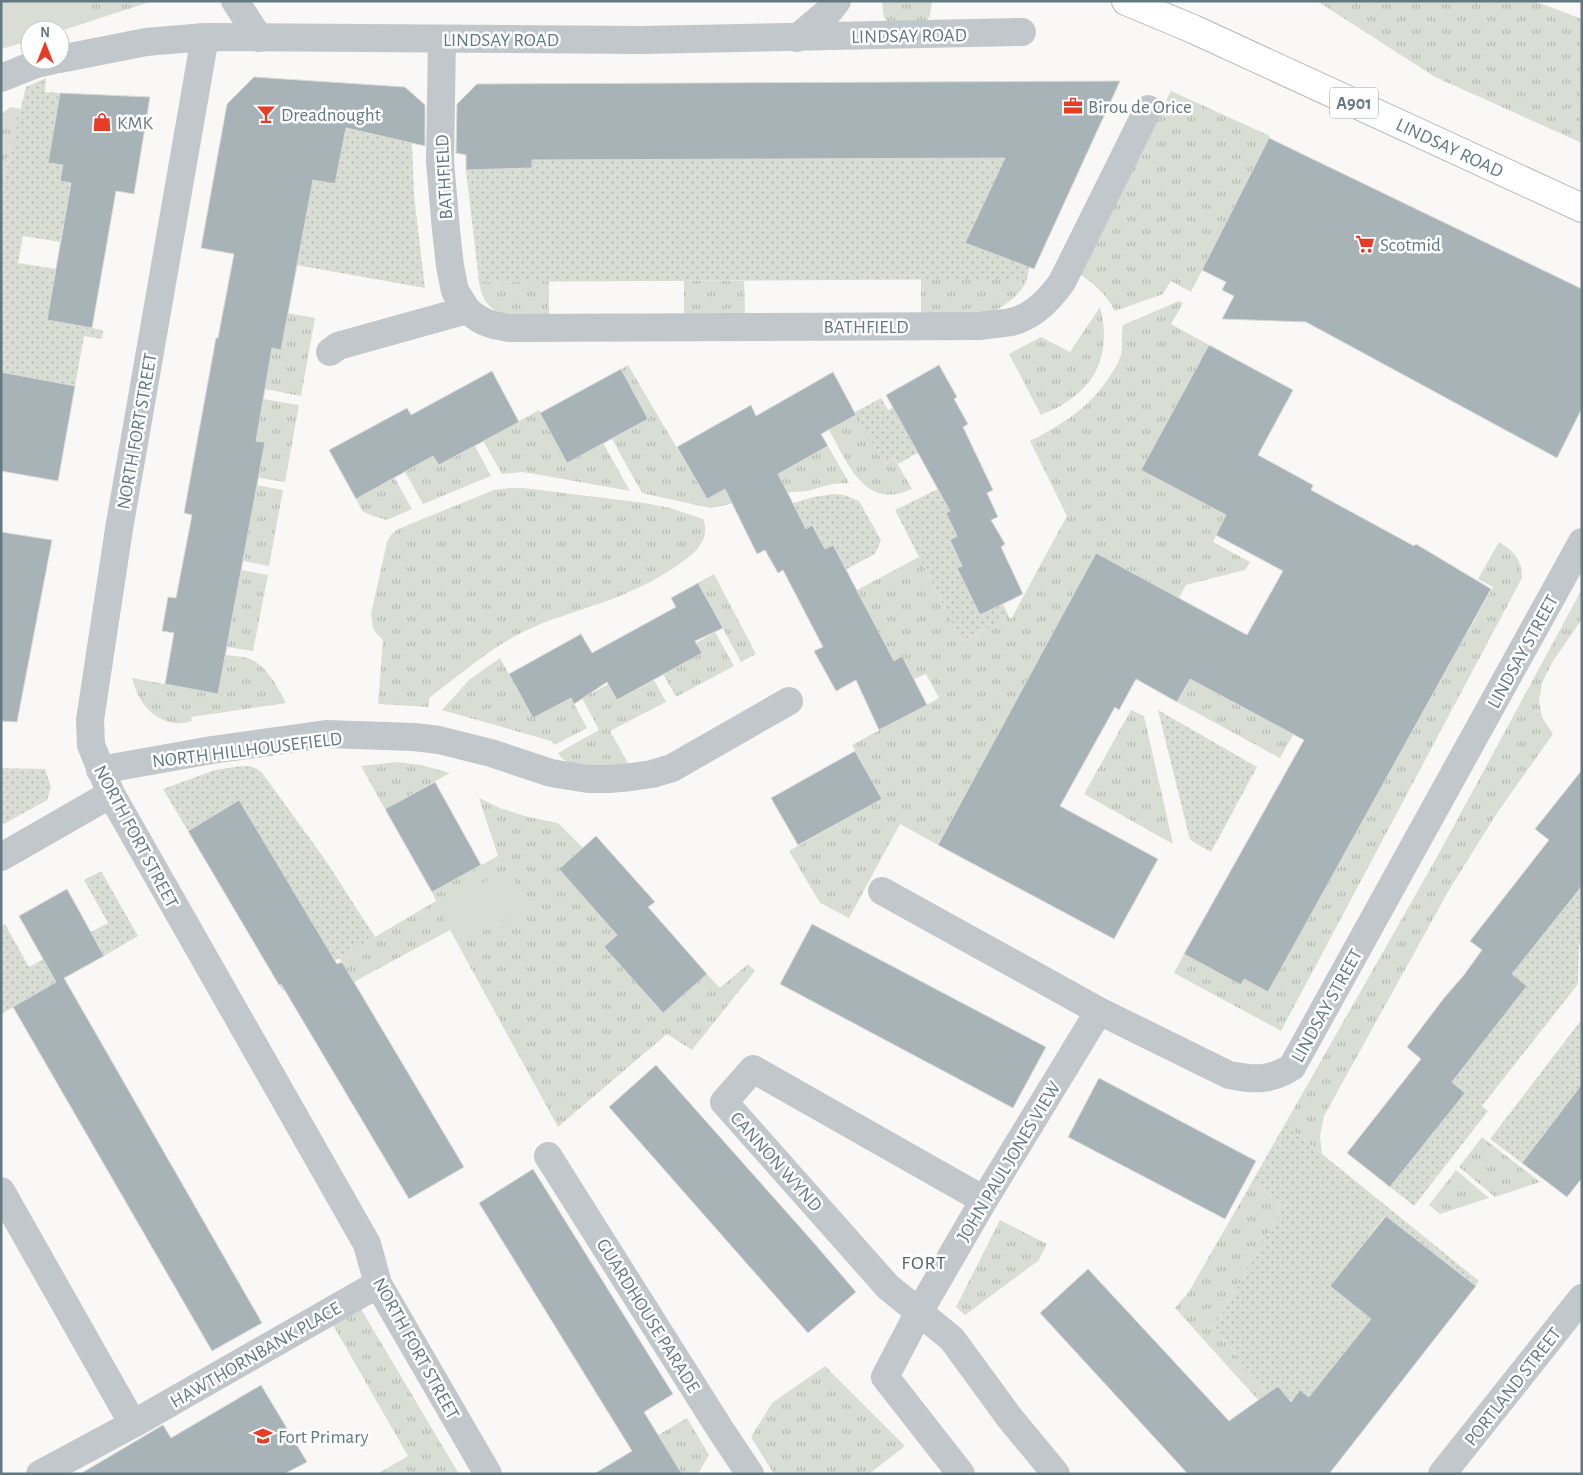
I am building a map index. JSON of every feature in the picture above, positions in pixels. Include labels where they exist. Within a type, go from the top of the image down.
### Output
[{"type":"main road","name":"LINDSAY ROAD","points":[[1126,1],[1193,29],[1582,208]]},
{"type":"street","points":[[235,1],[259,38]]},
{"type":"street","name":"LINDSAY ROAD","points":[[797,38],[830,10],[837,1]]},
{"type":"street","name":"LINDSAY ROAD","points":[[70,57],[146,42],[205,37],[642,40],[1022,32]]},
{"type":"street","name":"NORTH FORT STREET","points":[[205,37],[119,529],[90,720],[91,745],[111,794],[367,1244],[378,1284],[488,1474]]},
{"type":"street","name":"BATHFIELD","points":[[442,39],[440,162],[450,266],[455,291],[467,310],[477,318],[488,324],[509,328],[980,326],[1013,322],[1034,312],[1052,297],[1062,282],[1148,110]]},
{"type":"street","points":[[1,78],[21,70]]},
{"type":"street","points":[[330,352],[338,346],[467,310]]},
{"type":"street","name":"LINDSAY STREET","points":[[882,891],[1099,1011],[1229,1075],[1248,1079],[1279,1075],[1292,1067],[1582,542]]},
{"type":"street","name":"NORTH HILLHOUSEFIELD","points":[[100,770],[212,750],[326,734],[414,737],[439,740],[466,745],[551,773],[588,779],[624,778],[652,774],[672,768],[789,701]]},
{"type":"street","points":[[1,857],[111,794]]},
{"type":"street","name":"JOHN PAUL JONES VIEW","points":[[961,1474],[885,1377],[919,1312],[984,1200],[1099,1011]]},
{"type":"street","name":"CANNON WYND","points":[[919,1312],[888,1287],[724,1102],[754,1069],[984,1200]]},
{"type":"street","name":"GUARDHOUSE PARADE","points":[[548,1156],[750,1474]]},
{"type":"street","points":[[1,1191],[133,1424]]},
{"type":"street","name":"HAWTHORNBANK PLACE","points":[[40,1474],[133,1424],[378,1284]]},
{"type":"street","name":"PORTLAND STREET","points":[[1442,1474],[1582,1298]]},
{"type":"street","points":[[919,1312],[952,1339],[1009,1417],[1056,1474]]},
{"type":"green space","points":[[1,1],[153,1],[70,28],[70,20],[20,20],[20,43],[1,49]]},
{"type":"green space","points":[[1,1],[84,1],[90,21],[70,28],[70,20],[20,20],[20,43],[1,49]]},
{"type":"green space","points":[[882,1],[932,1],[930,15],[927,21],[886,21],[883,14]]},
{"type":"green space","points":[[1317,1],[1534,1],[1582,19],[1582,143],[1435,77]]},
{"type":"green space","points":[[46,78],[45,92],[60,93],[63,165],[61,181],[71,183],[60,242],[23,236],[18,263],[56,269],[47,320],[103,330],[102,339],[84,336],[75,386],[1,372],[1,192],[26,87]]},
{"type":"green space","points":[[1171,91],[1270,136],[1191,292],[1171,281],[1163,294],[1115,311],[1108,299],[1098,289],[1076,272]]},
{"type":"green space","points":[[11,107],[21,109],[1,191],[1,114]]},
{"type":"green space","points":[[322,123],[412,143],[414,195],[425,288],[296,265],[313,180],[335,184],[340,158]]},
{"type":"green space","points":[[1010,152],[965,242],[1029,267],[1027,279],[479,282],[466,170],[532,168],[532,160]]},
{"type":"green space","points":[[921,279],[1027,279],[1015,297],[989,314],[921,314]]},
{"type":"green space","points":[[549,281],[549,316],[515,316],[496,310],[488,304],[482,295],[479,282]]},
{"type":"green space","points":[[684,281],[744,281],[745,314],[684,315]]},
{"type":"green space","points":[[1179,301],[1183,303],[1171,324],[1209,345],[1141,470],[1205,504],[1231,506],[1213,542],[1250,562],[1245,570],[1186,585],[1179,598],[1096,553],[938,845],[900,824],[849,918],[820,903],[789,851],[882,799],[852,745],[939,698],[926,674],[914,679],[902,656],[894,661],[857,590],[919,557],[962,641],[1009,617],[1011,619],[1067,516],[1030,441],[1070,418],[1103,386],[1121,355],[1123,325]]},
{"type":"green space","points":[[1100,307],[1104,334],[1103,347],[1096,371],[1080,392],[1062,405],[1041,415],[1009,354],[1041,337],[1070,352]]},
{"type":"green space","points":[[288,313],[315,318],[301,396],[265,389],[272,348],[281,349]]},
{"type":"green space","points":[[628,365],[707,499],[743,479],[733,503],[710,508],[642,493],[612,439],[648,419],[621,369]]},
{"type":"green space","points":[[881,398],[888,410],[894,407],[926,448],[898,464],[894,458],[884,463],[855,412]]},
{"type":"green space","points":[[263,399],[299,405],[285,482],[259,478],[265,443],[256,441]]},
{"type":"green space","points":[[539,410],[567,462],[603,443],[630,491],[522,472],[502,474],[483,441]]},
{"type":"green space","points":[[857,414],[884,463],[894,458],[912,489],[895,494],[881,494],[870,489],[851,469],[829,430]]},
{"type":"green space","points":[[475,446],[491,476],[423,504],[405,472],[433,456],[439,465]]},
{"type":"green space","points":[[774,446],[787,469],[828,446],[849,483],[832,484],[807,491],[779,493]]},
{"type":"green space","points":[[394,477],[412,509],[387,520],[362,511],[356,499]]},
{"type":"green space","points":[[256,485],[283,490],[269,566],[242,561]]},
{"type":"green space","points":[[523,488],[645,503],[670,508],[703,519],[705,535],[693,553],[675,567],[647,584],[618,597],[538,625],[497,647],[429,698],[429,707],[378,704],[383,640],[373,628],[371,614],[387,542],[391,535],[398,529],[494,490]]},
{"type":"green space","points":[[940,488],[952,510],[946,513],[957,536],[950,541],[962,566],[957,569],[980,615],[1003,604],[1009,617],[962,641],[895,510]]},
{"type":"green space","points":[[833,494],[844,495],[859,501],[881,540],[875,554],[845,570],[833,545],[825,549],[812,526],[806,529],[793,503]]},
{"type":"green space","points":[[1499,542],[1509,549],[1519,561],[1522,578],[1281,1031],[1174,973],[1184,954],[1240,985],[1244,979],[1268,992],[1334,872],[1255,828],[1355,834],[1450,664],[1373,621],[1441,617],[1468,632],[1493,587],[1478,579]]},
{"type":"green space","points":[[241,570],[268,575],[253,651],[227,647]]},
{"type":"green space","points":[[714,574],[756,654],[741,662],[698,583]]},
{"type":"green space","points":[[1582,589],[1582,619],[1553,661],[1542,683],[1539,701],[1542,717],[1553,734],[1497,813],[1449,890],[1324,1116],[1320,1136],[1322,1154],[1285,1124],[1437,857]]},
{"type":"green space","points":[[715,632],[734,666],[676,697],[663,674],[701,653],[696,643]]},
{"type":"green space","points":[[225,655],[239,656],[257,663],[272,679],[286,703],[191,717],[192,721],[181,723],[170,722],[161,719],[145,706],[135,688],[132,678],[218,694]]},
{"type":"green space","points":[[500,658],[533,718],[571,698],[587,728],[554,745],[551,741],[442,710],[469,680]]},
{"type":"green space","points":[[1198,665],[1216,693],[1258,716],[1265,719],[1273,705],[1301,721],[1280,758],[1177,702]]},
{"type":"green space","points":[[654,680],[666,702],[610,731],[628,763],[585,766],[562,758],[558,753],[599,730],[582,698],[609,684],[618,700]]},
{"type":"green space","points":[[1131,710],[1144,716],[1173,844],[1084,794]]},
{"type":"green space","points":[[1158,710],[1257,767],[1211,852],[1190,840]]},
{"type":"green space","points":[[397,762],[421,765],[450,773],[385,809],[361,766]]},
{"type":"green space","points":[[242,766],[254,767],[263,774],[324,858],[375,937],[283,991],[279,985],[330,955],[238,800],[188,831],[163,789],[215,770]]},
{"type":"green space","points":[[1,768],[45,769],[51,787],[47,800],[4,824],[1,821]]},
{"type":"green space","points":[[479,798],[500,808],[528,817],[558,823],[583,848],[559,869],[617,935],[604,947],[631,978],[650,977],[639,987],[663,1013],[707,974],[720,988],[748,964],[755,971],[692,1050],[667,1034],[558,1127],[450,930],[354,982],[339,958],[436,901],[432,892],[498,856]]},
{"type":"green space","points":[[508,869],[529,906],[459,945],[438,908]]},
{"type":"green space","points":[[101,871],[138,936],[104,956],[91,932],[108,923],[84,880]]},
{"type":"green space","points":[[1582,886],[1582,942],[1579,945],[1578,984],[1482,1106],[1488,1111],[1414,1206],[1390,1187],[1465,1093],[1452,1082],[1527,986],[1512,974]]},
{"type":"green space","points":[[5,924],[29,967],[75,941],[88,965],[1,1014],[1,926]]},
{"type":"green space","points":[[1582,1019],[1582,1085],[1522,1163],[1490,1139]]},
{"type":"green space","points":[[1285,1124],[1479,1281],[1476,1285],[1385,1216],[1369,1236],[1400,1259],[1330,1286],[1371,1319],[1310,1398],[1300,1390],[1291,1402],[1278,1386],[1266,1394],[1214,1327],[1285,1205],[1252,1182]]},
{"type":"green space","points":[[1482,1137],[1540,1182],[1495,1197],[1459,1167]]},
{"type":"green space","points":[[1456,1170],[1489,1198],[1440,1214],[1429,1205]]},
{"type":"green space","points":[[1252,1182],[1285,1205],[1214,1327],[1291,1426],[1285,1430],[1175,1308],[1188,1293]]},
{"type":"green space","points":[[1000,1220],[1047,1244],[1038,1261],[965,1315],[956,1307]]},
{"type":"green space","points":[[361,1309],[459,1474],[377,1474],[408,1456],[333,1325]]},
{"type":"green space","points":[[825,1366],[905,1446],[869,1474],[774,1474],[751,1437],[772,1403]]},
{"type":"green space","points":[[687,1418],[709,1455],[698,1474],[682,1474],[658,1435]]},
{"type":"building","points":[[254,77],[405,87],[425,105],[425,146],[346,128],[335,184],[313,180],[281,350],[272,348],[256,441],[265,442],[218,694],[165,684],[174,633],[162,631],[168,597],[176,598],[192,515],[184,513],[216,338],[218,338],[234,254],[201,248],[227,104]]},
{"type":"building","points":[[1120,81],[1034,269],[965,243],[1005,158],[532,160],[532,168],[466,170],[466,155],[456,153],[457,104],[477,84]]},
{"type":"building","points":[[60,93],[150,97],[134,194],[116,191],[92,328],[47,320],[71,183],[60,181],[63,165],[48,163]]},
{"type":"building","points":[[1269,138],[1582,289],[1582,408],[1557,458],[1306,322],[1222,319],[1234,296],[1222,290],[1226,282],[1202,270]]},
{"type":"building","points":[[1209,345],[1293,390],[1258,455],[1313,485],[1311,490],[1414,546],[1416,544],[1491,589],[1268,992],[1244,979],[1241,985],[1184,954],[1304,740],[1190,679],[1177,702],[1136,679],[1119,710],[1115,707],[1060,806],[1158,859],[1114,939],[938,845],[1096,553],[1247,635],[1283,571],[1216,535],[1226,515],[1141,470]]},
{"type":"building","points":[[939,365],[957,397],[954,399],[968,424],[963,427],[993,490],[987,493],[998,517],[991,520],[1005,544],[1001,547],[1023,594],[980,615],[957,568],[962,566],[950,540],[957,536],[946,513],[950,511],[886,395]]},
{"type":"building","points":[[621,369],[648,419],[567,463],[540,413]]},
{"type":"building","points":[[492,371],[519,422],[439,465],[433,456],[356,499],[329,450],[407,408],[411,415]]},
{"type":"building","points":[[1,372],[75,386],[58,481],[1,471]]},
{"type":"building","points":[[833,372],[856,415],[821,434],[828,446],[778,474],[806,529],[812,525],[825,549],[833,545],[894,661],[902,656],[927,705],[879,730],[856,680],[836,691],[814,651],[823,647],[783,570],[778,573],[765,550],[757,554],[725,489],[707,499],[677,447],[751,405],[756,416]]},
{"type":"building","points":[[1,532],[52,540],[17,722],[1,721]]},
{"type":"building","points":[[698,583],[723,628],[695,641],[702,653],[617,700],[607,682],[574,704],[571,698],[533,718],[509,674],[581,634],[592,653],[676,607],[671,598]]},
{"type":"building","points":[[855,751],[882,799],[798,845],[771,798]]},
{"type":"building","points":[[1582,770],[1582,886],[1512,974],[1527,986],[1452,1082],[1465,1093],[1390,1187],[1347,1153],[1421,1059],[1407,1047],[1482,950],[1470,941],[1549,840],[1535,829]]},
{"type":"building","points":[[435,782],[481,865],[432,892],[385,809]]},
{"type":"building","points":[[239,800],[337,964],[342,962],[464,1167],[409,1199],[188,831]]},
{"type":"building","points":[[596,836],[655,902],[648,907],[707,974],[663,1013],[604,947],[617,935],[559,869]]},
{"type":"building","points":[[67,889],[104,956],[64,978],[262,1323],[212,1351],[13,1007],[56,982],[19,916]]},
{"type":"building","points":[[812,924],[1046,1047],[1013,1108],[780,984]]},
{"type":"building","points":[[656,1065],[856,1292],[808,1333],[609,1107]]},
{"type":"building","points":[[1099,1078],[1256,1161],[1225,1219],[1068,1137]]},
{"type":"building","points":[[1582,1084],[1582,1178],[1567,1197],[1522,1163]]},
{"type":"building","points":[[533,1169],[673,1394],[644,1412],[682,1474],[594,1474],[632,1451],[479,1203]]},
{"type":"building","points":[[1386,1216],[1476,1286],[1329,1474],[1188,1474],[1040,1313],[1088,1269],[1229,1421],[1278,1386],[1291,1402],[1300,1390],[1309,1397],[1371,1319],[1330,1286]]},
{"type":"building","points":[[261,1385],[307,1462],[284,1474],[80,1474],[163,1425],[171,1438]]},
{"type":"place","name":"Birou de Orice","points":[[1073,106]]},
{"type":"place","name":"Dreadnought","points":[[266,114]]},
{"type":"place","name":"KMK","points":[[102,122]]},
{"type":"place","name":"Scotmid","points":[[1365,244]]},
{"type":"place","name":"Fort Primary","points":[[263,1436]]},
{"type":"district","name":"FORT","points":[[924,1262]]}]
